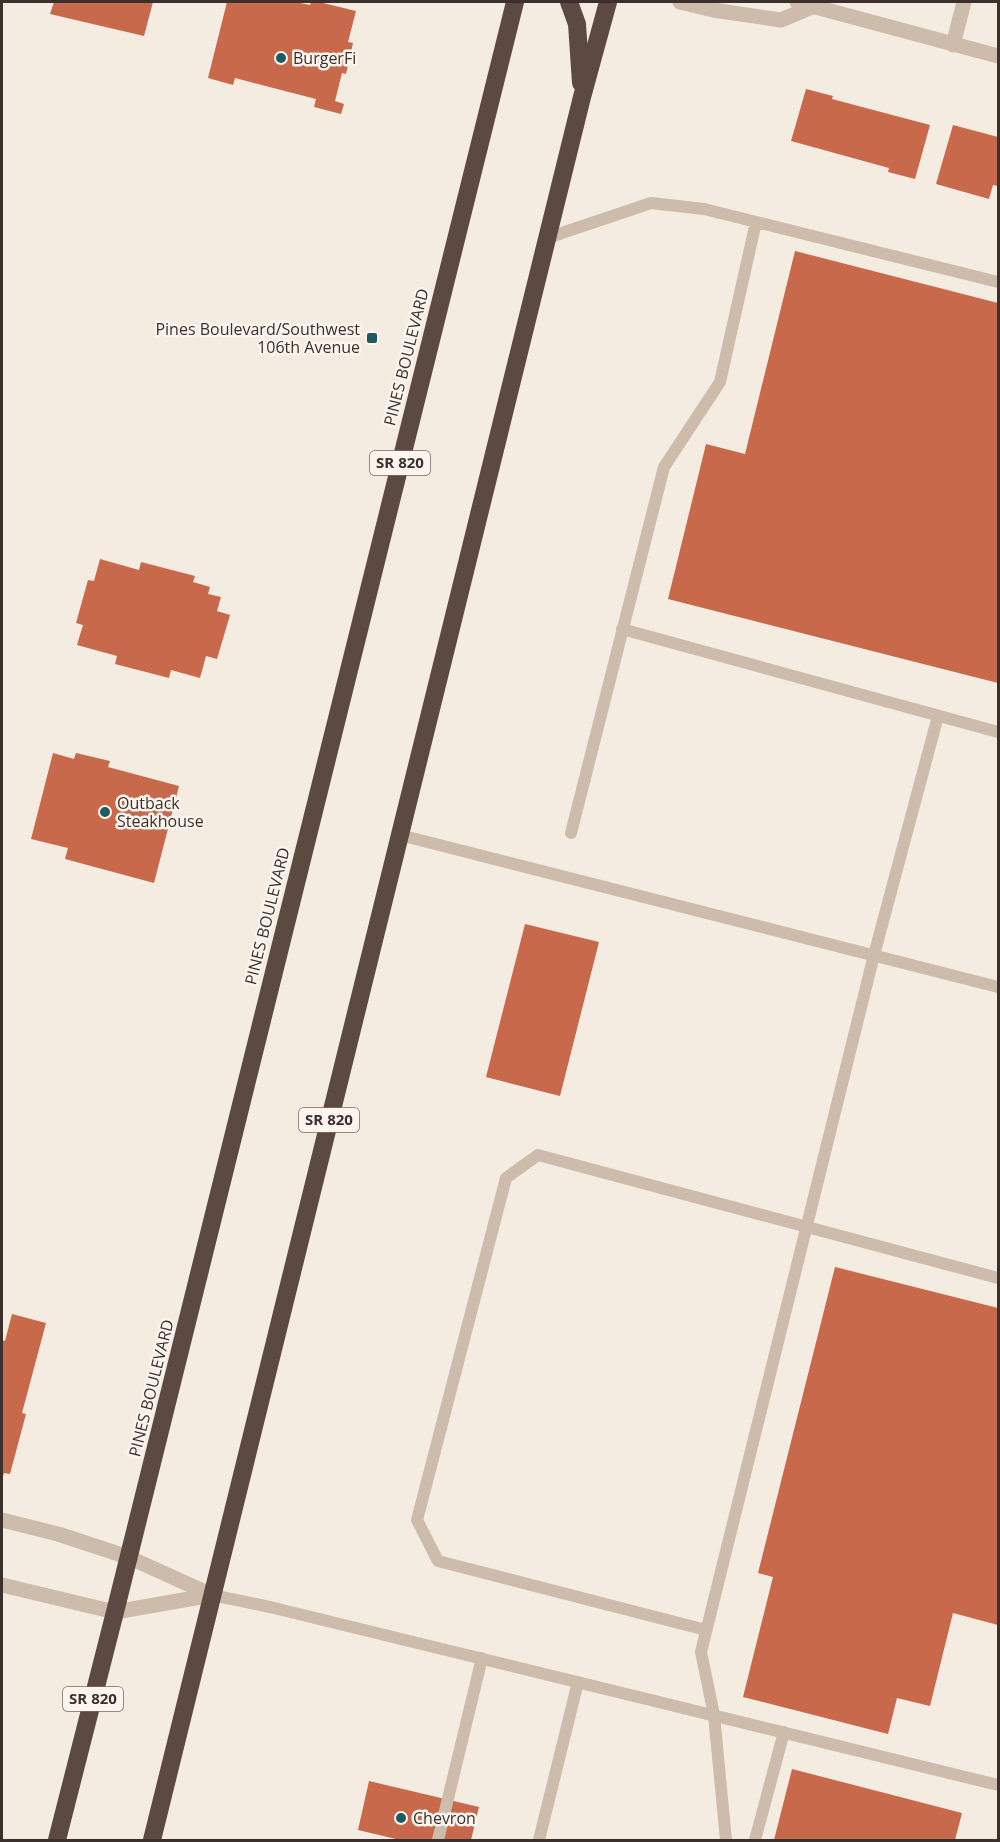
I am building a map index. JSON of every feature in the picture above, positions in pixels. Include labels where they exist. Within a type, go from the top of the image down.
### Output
[{"type":"highway","name":"PINES BOULEVARD","points":[[57,1840],[515,2]]},
{"type":"highway","points":[[569,2],[577,24],[582,97]]},
{"type":"highway","name":"SR 820","points":[[152,1840],[547,238],[608,2]]},
{"type":"street","points":[[680,2],[713,10],[781,20],[814,6]]},
{"type":"street","points":[[797,2],[999,56]]},
{"type":"street","points":[[953,45],[964,2]]},
{"type":"street","points":[[2,1520],[40,1529],[128,1557],[212,1595]]},
{"type":"street","points":[[2,1585],[115,1612],[212,1595]]},
{"type":"lane","points":[[547,238],[651,203],[704,209],[999,282]]},
{"type":"lane","points":[[571,833],[664,467],[720,382],[756,222]]},
{"type":"lane","points":[[622,629],[999,732]]},
{"type":"lane","points":[[726,1840],[714,1715],[701,1652],[874,955],[938,716]]},
{"type":"lane","points":[[400,835],[999,987]]},
{"type":"lane","points":[[706,1630],[438,1561],[417,1520],[506,1178],[538,1155],[999,1278]]},
{"type":"lane","points":[[212,1595],[482,1658],[999,1785]]},
{"type":"lane","points":[[438,1840],[482,1658]]},
{"type":"lane","points":[[539,1840],[578,1682]]},
{"type":"lane","points":[[755,1840],[784,1732]]},
{"type":"building","points":[[54,2],[153,2],[144,36],[50,14]]},
{"type":"building","name":"BurgerFi","points":[[227,2],[295,2],[310,5],[311,2],[319,2],[356,11],[348,42],[353,43],[346,74],[342,73],[335,101],[344,104],[341,114],[314,107],[316,99],[235,78],[233,85],[208,78]]},
{"type":"building","points":[[806,89],[833,96],[832,99],[930,125],[915,179],[888,172],[889,168],[791,141]]},
{"type":"building","points":[[953,125],[998,137],[998,186],[993,185],[989,199],[936,184]]},
{"type":"building","points":[[795,251],[998,303],[998,683],[668,599],[706,444],[745,454]]},
{"type":"building","points":[[100,559],[139,570],[141,562],[195,576],[193,582],[210,587],[208,594],[221,597],[217,611],[230,615],[217,659],[206,656],[200,678],[171,670],[169,678],[115,664],[117,656],[77,645],[83,625],[76,623],[88,580],[94,581]]},
{"type":"building","name":"Outback Steakhouse","points":[[53,753],[74,759],[76,753],[110,761],[108,767],[179,786],[154,883],[65,859],[68,848],[31,839]]},
{"type":"building","points":[[525,924],[599,942],[560,1096],[486,1077]]},
{"type":"building","points":[[835,1267],[998,1308],[998,1625],[953,1613],[930,1706],[897,1698],[888,1734],[743,1697],[773,1577],[758,1573]]},
{"type":"building","points":[[12,1314],[46,1323],[22,1413],[26,1414],[10,1474],[4,1473],[2,1479],[2,1340],[5,1341]]},
{"type":"building","points":[[792,1769],[962,1813],[955,1840],[774,1840]]},
{"type":"building","points":[[369,1781],[479,1807],[471,1840],[400,1840],[358,1830]]},
{"type":"place","name":"BurgerFi","points":[[281,58]]},
{"type":"place","name":"Pines Boulevard/Southwest 106th Avenue","points":[[372,338]]},
{"type":"place","name":"Outback Steakhouse","points":[[105,812]]},
{"type":"place","name":"Chevron","points":[[401,1818]]}]
